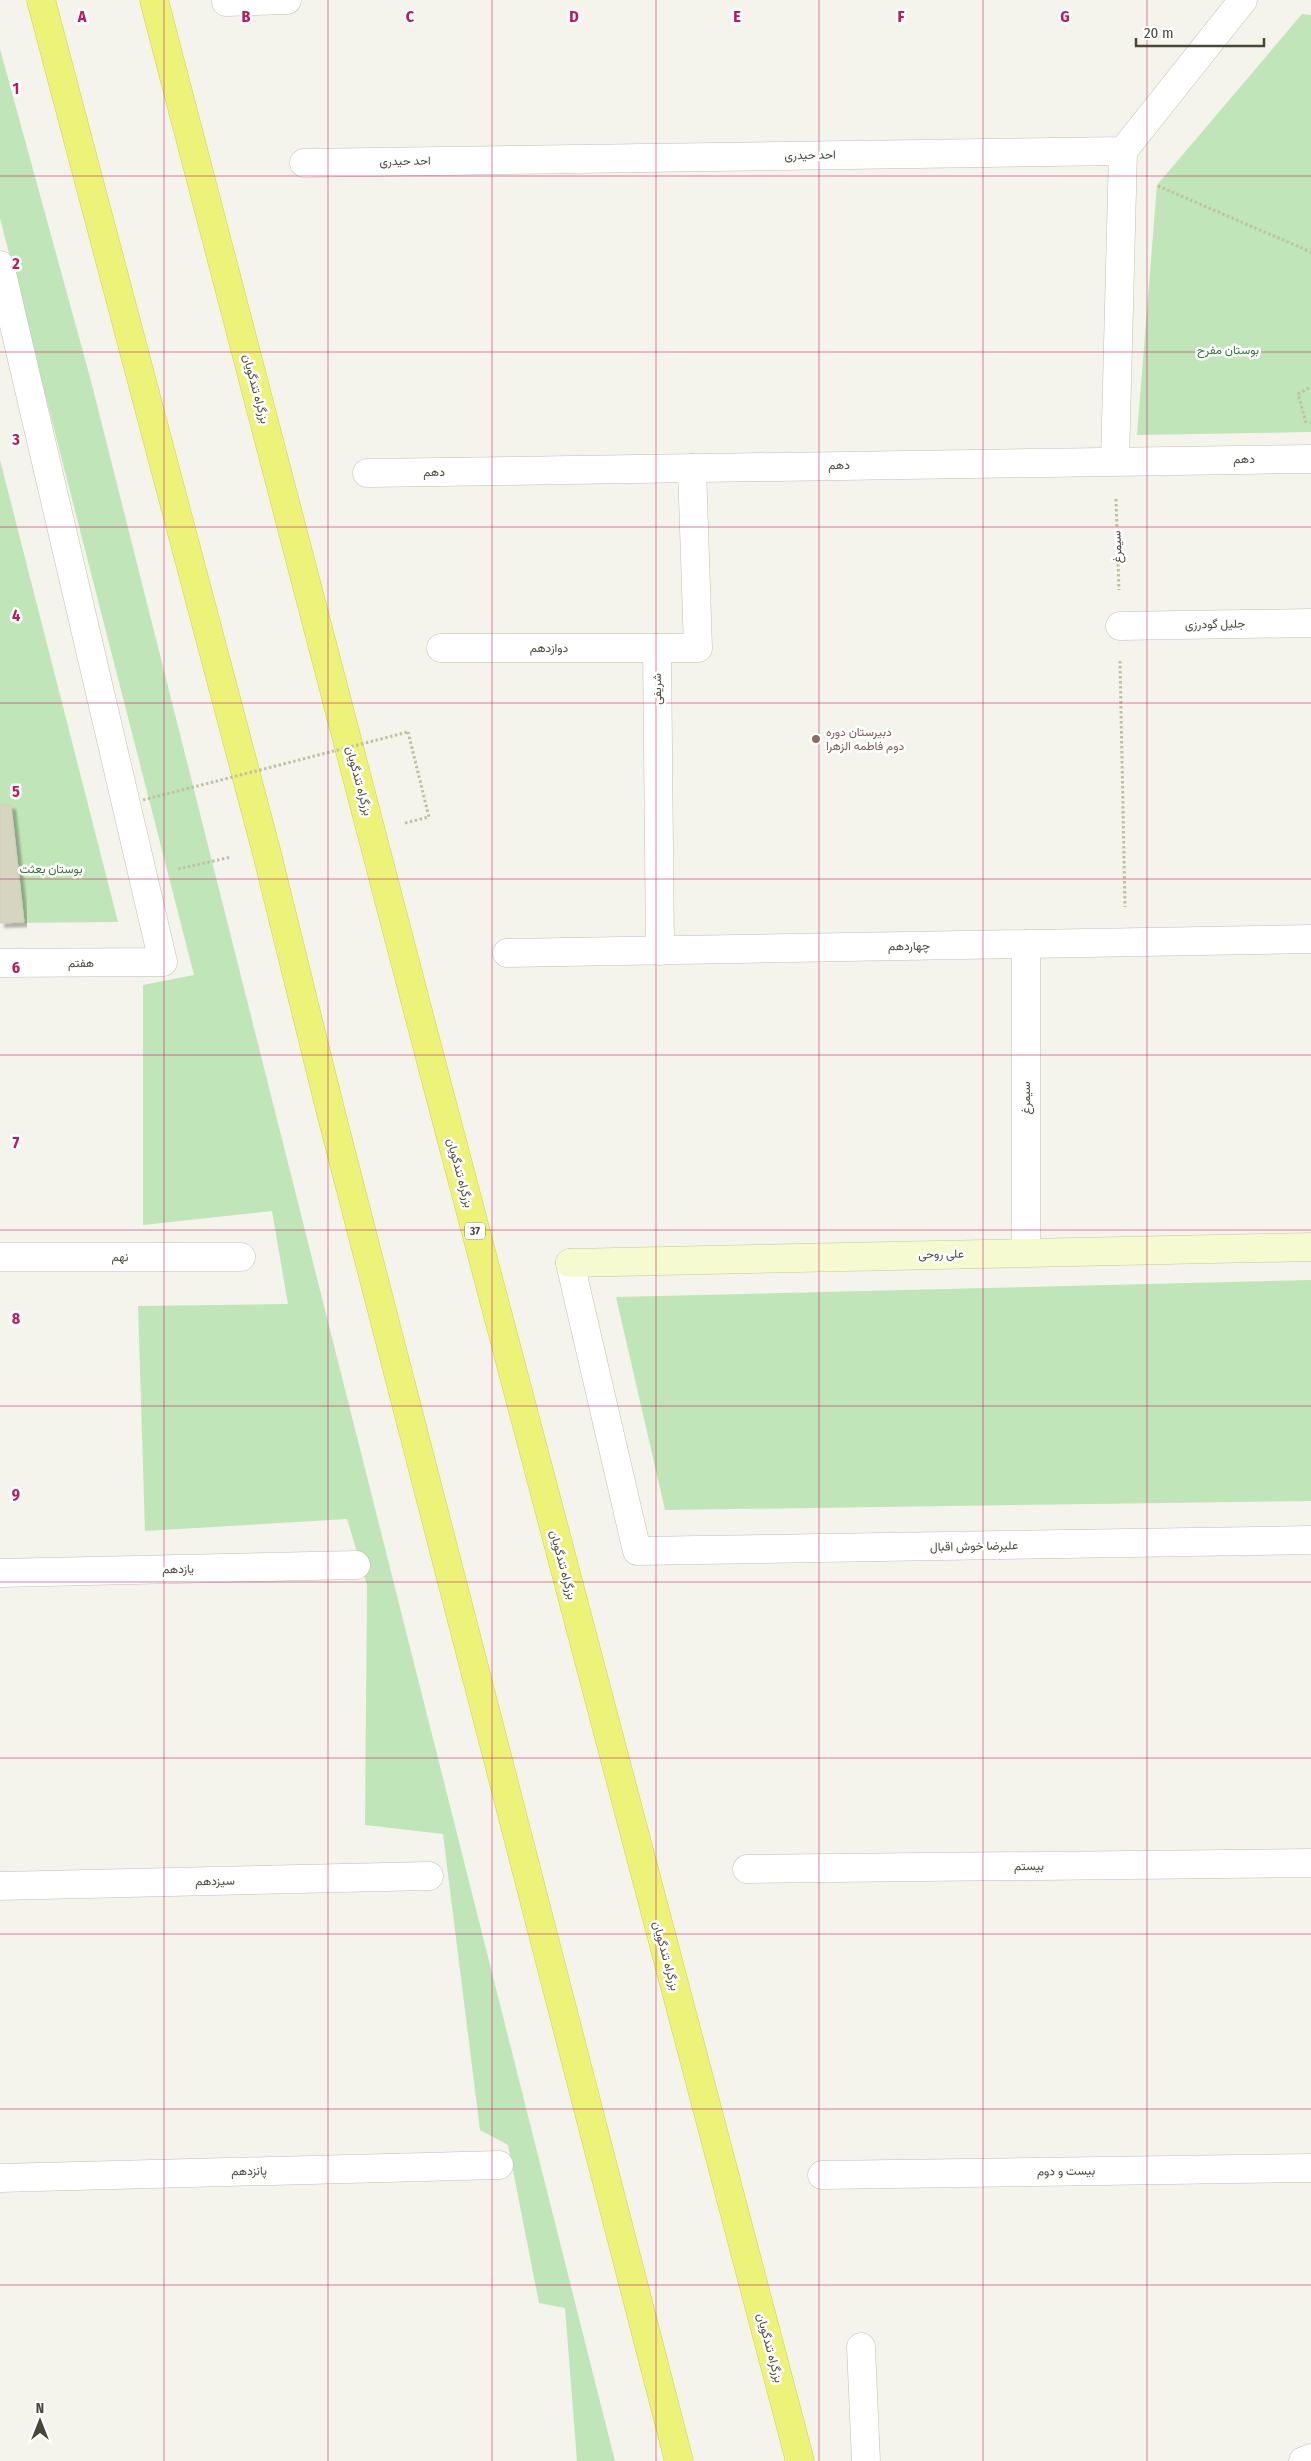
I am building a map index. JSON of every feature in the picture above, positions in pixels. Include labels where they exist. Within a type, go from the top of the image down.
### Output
[{"type":"highway","points":[[41,0],[266,850],[338,1142],[679,2461]]},
{"type":"highway","name":"بزرگراه تندگویان","points":[[154,0],[445,1117],[800,2461]]},
{"type":"street","points":[[226,2],[287,0]]},
{"type":"street","points":[[1115,461],[1123,151],[1243,0]]},
{"type":"street","name":"احد حیدری","points":[[304,163],[1123,151]]},
{"type":"street","name":"هفتم","points":[[0,265],[163,962],[0,963]]},
{"type":"street","name":"دهم","points":[[367,473],[1311,459]]},
{"type":"street","points":[[657,648],[698,648],[692,468]]},
{"type":"street","name":"جلیل گودرزی","points":[[1120,626],[1311,623]]},
{"type":"street","name":"دوازدهم","points":[[441,648],[657,648]]},
{"type":"street","name":"شریفی","points":[[657,648],[660,951]]},
{"type":"street","name":"چهاردهم","points":[[507,953],[1311,939]]},
{"type":"street","name":"سیمرغ","points":[[1026,944],[1026,1252]]},
{"type":"street","name":"علی روحی","points":[[637,1552],[570,1263],[1311,1246]]},
{"type":"street","name":"نهم","points":[[0,1257],[241,1257]]},
{"type":"street","name":"علیرضا خوش اقبال","points":[[637,1552],[1311,1540]]},
{"type":"street","name":"یازدهم","points":[[0,1573],[356,1565]]},
{"type":"street","name":"بیستم","points":[[747,1869],[1311,1863]]},
{"type":"street","name":"سیزدهم","points":[[0,1886],[429,1876]]},
{"type":"street","name":"پانزدهم","points":[[0,2178],[499,2165]]},
{"type":"street","name":"بیست و دوم","points":[[822,2175],[1311,2168]]},
{"type":"street","points":[[861,2346],[866,2461]]},
{"type":"street","points":[[1303,2461],[1311,2458]]},
{"type":"path","points":[[1157,185],[1311,252]]},
{"type":"path","points":[[1308,432],[1298,394],[1311,387]]},
{"type":"path","name":"سیمرغ","points":[[1115,461],[1120,626],[1125,943]]},
{"type":"path","points":[[143,800],[408,732],[429,817]]},
{"type":"path","points":[[175,870],[266,850]]},
{"type":"green space","name":"بوستان مفرح","points":[[1302,14],[1311,15],[1311,432],[1137,435],[1157,185]]},
{"type":"green space","points":[[0,49],[91,381],[615,2461],[577,2461],[565,2308],[539,2303],[508,2145],[480,2130],[443,1834],[365,1825],[367,1585],[347,1519],[145,1531],[138,1306],[288,1304],[272,1211],[143,1225],[143,985],[194,975],[0,218]]},
{"type":"green space","name":"بوستان بعثت","points":[[0,460],[118,922],[0,923]]},
{"type":"green space","points":[[1311,1280],[1311,1501],[665,1510],[616,1297]]},
{"type":"building","points":[[0,805],[11,805],[24,922],[0,923]]},
{"type":"place","name":"دبیرستان دوره دوم فاطمه الزهرا","points":[[816,739]]}]
